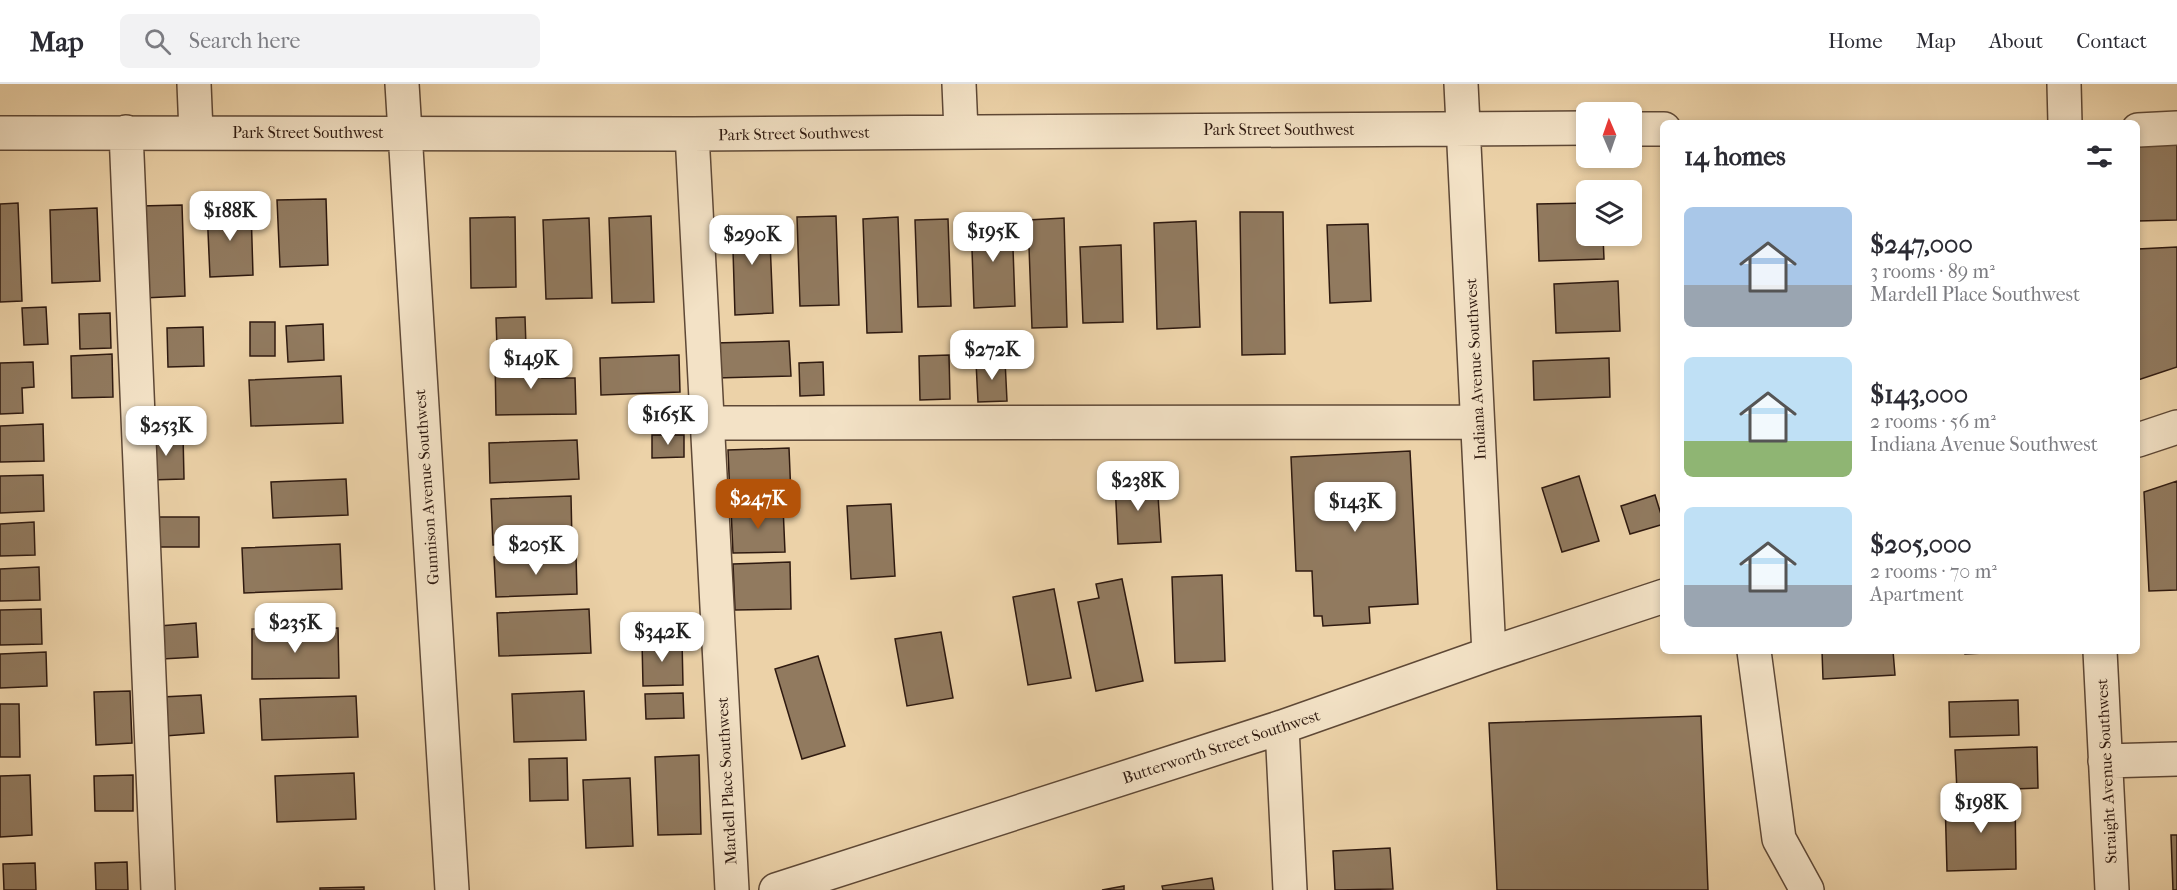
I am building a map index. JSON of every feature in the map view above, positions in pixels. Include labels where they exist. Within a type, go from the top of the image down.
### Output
[{"type":"street","points":[[194,84],[196,132]]},
{"type":"street","name":"Gunnison Avenue Southwest","points":[[402,84],[452,890]]},
{"type":"street","points":[[959,84],[961,131]]},
{"type":"street","name":"Indiana Avenue Southwest","points":[[1461,84],[1489,654]]},
{"type":"street","points":[[2064,84],[2065,120]]},
{"type":"street","name":"Park Street Southwest","points":[[0,133],[404,131],[692,134],[1576,128]]},
{"type":"street","points":[[2140,130],[2177,128]]},
{"type":"street","points":[[1642,129],[1660,129]]},
{"type":"street","points":[[126,132],[158,890]]},
{"type":"street","name":"Mardell Place Southwest","points":[[692,134],[732,890]]},
{"type":"street","points":[[707,423],[1477,422]]},
{"type":"street","points":[[2140,439],[2177,427]]},
{"type":"street","name":"Butterworth Street Southwest","points":[[776,890],[861,877],[1489,654],[1660,597]]},
{"type":"street","points":[[1754,654],[1779,839],[1807,890]]},
{"type":"street","name":"Straight Avenue Southwest","points":[[2100,654],[2112,890]]},
{"type":"street","points":[[1282,727],[1290,890]]},
{"type":"street","points":[[2105,761],[2177,759]]},
{"type":"building","points":[[2177,138],[2177,220],[2140,221],[2140,139]]},
{"type":"building","points":[[326,199],[328,265],[280,267],[277,200]]},
{"type":"building","points":[[18,203],[22,301],[0,302],[0,204]]},
{"type":"building","points":[[1576,203],[1576,246],[1603,246],[1604,259],[1539,261],[1537,204]]},
{"type":"building","points":[[182,205],[185,296],[144,298],[140,206]]},
{"type":"building","points":[[97,208],[100,281],[52,283],[50,210]]},
{"type":"building","points":[[251,208],[253,275],[210,277],[207,209]]},
{"type":"building","points":[[1240,212],[1283,212],[1285,354],[1242,355]]},
{"type":"building","points":[[651,216],[654,302],[612,303],[609,218]]},
{"type":"building","points":[[836,216],[839,305],[800,306],[797,217]]},
{"type":"building","points":[[515,217],[516,287],[471,288],[470,218]]},
{"type":"building","points":[[769,217],[773,313],[735,315],[732,218]]},
{"type":"building","points":[[898,217],[902,332],[867,333],[863,219]]},
{"type":"building","points":[[589,218],[592,298],[546,299],[543,220]]},
{"type":"building","points":[[1064,218],[1067,327],[1032,328],[1028,220]]},
{"type":"building","points":[[948,219],[951,306],[918,307],[915,220]]},
{"type":"building","points":[[1012,219],[1015,306],[974,308],[971,220]]},
{"type":"building","points":[[1196,221],[1200,327],[1157,329],[1154,223]]},
{"type":"building","points":[[1368,224],[1371,301],[1330,303],[1327,225]]},
{"type":"building","points":[[1121,245],[1123,322],[1083,323],[1080,247]]},
{"type":"building","points":[[2177,247],[2177,367],[2140,379],[2140,249]]},
{"type":"building","points":[[1618,281],[1620,331],[1556,333],[1554,284]]},
{"type":"building","points":[[46,307],[48,344],[24,345],[22,308]]},
{"type":"building","points":[[110,313],[111,348],[80,349],[79,314]]},
{"type":"building","points":[[525,317],[526,347],[497,348],[496,318]]},
{"type":"building","points":[[250,322],[275,322],[275,356],[250,356]]},
{"type":"building","points":[[323,324],[324,360],[288,362],[286,326]]},
{"type":"building","points":[[203,327],[204,366],[168,367],[167,328]]},
{"type":"building","points":[[789,341],[791,376],[716,378],[714,343]]},
{"type":"building","points":[[112,354],[113,397],[72,398],[71,356]]},
{"type":"building","points":[[679,355],[680,392],[601,395],[600,358]]},
{"type":"building","points":[[949,355],[950,399],[920,400],[919,356]]},
{"type":"building","points":[[542,358],[542,378],[575,378],[576,414],[496,415],[495,359]]},
{"type":"building","points":[[1609,358],[1610,397],[1534,400],[1533,361]]},
{"type":"building","points":[[1005,360],[1007,401],[978,402],[976,362]]},
{"type":"building","points":[[33,362],[34,387],[22,388],[23,413],[0,414],[0,363]]},
{"type":"building","points":[[823,362],[824,395],[800,396],[799,363]]},
{"type":"building","points":[[341,376],[343,423],[251,426],[249,380]]},
{"type":"building","points":[[43,424],[44,461],[0,462],[0,426]]},
{"type":"building","points":[[149,434],[183,434],[184,479],[149,480]]},
{"type":"building","points":[[652,435],[684,435],[684,457],[652,458]]},
{"type":"building","points":[[577,440],[579,479],[490,483],[489,443]]},
{"type":"building","points":[[789,448],[791,496],[730,498],[728,450]]},
{"type":"building","points":[[1410,451],[1418,604],[1369,607],[1370,623],[1323,626],[1322,616],[1314,616],[1312,571],[1296,571],[1291,457]]},
{"type":"building","points":[[43,475],[44,511],[0,513],[0,476]]},
{"type":"building","points":[[1579,476],[1599,541],[1562,552],[1542,488]]},
{"type":"building","points":[[346,479],[348,515],[273,518],[271,482]]},
{"type":"building","points":[[1157,480],[1161,542],[1118,544],[1115,483]]},
{"type":"building","points":[[2177,481],[2177,590],[2149,591],[2144,492]]},
{"type":"building","points":[[1655,495],[1660,511],[1660,525],[1630,534],[1621,506]]},
{"type":"building","points":[[571,496],[572,542],[493,545],[491,499]]},
{"type":"building","points":[[891,504],[895,576],[851,579],[847,506]]},
{"type":"building","points":[[783,506],[785,552],[733,553],[731,508]]},
{"type":"building","points":[[159,517],[199,517],[199,547],[159,547]]},
{"type":"building","points":[[34,522],[35,555],[0,556],[0,524]]},
{"type":"building","points":[[340,544],[342,589],[244,593],[242,548]]},
{"type":"building","points":[[576,555],[577,594],[496,597],[494,557]]},
{"type":"building","points":[[790,562],[791,609],[735,610],[733,564]]},
{"type":"building","points":[[39,567],[40,600],[0,601],[0,569]]},
{"type":"building","points":[[1222,575],[1225,661],[1175,663],[1172,577]]},
{"type":"building","points":[[1122,579],[1143,681],[1096,691],[1078,602],[1099,598],[1096,584]]},
{"type":"building","points":[[1054,589],[1071,678],[1028,685],[1013,597]]},
{"type":"building","points":[[41,609],[42,644],[0,645],[0,610]]},
{"type":"building","points":[[589,609],[591,653],[499,656],[497,613]]},
{"type":"building","points":[[196,623],[198,657],[162,659],[159,626]]},
{"type":"building","points":[[338,628],[339,678],[252,679],[252,629]]},
{"type":"building","points":[[941,632],[953,698],[907,706],[895,639]]},
{"type":"building","points":[[682,640],[683,685],[643,686],[642,641]]},
{"type":"building","points":[[46,652],[47,686],[0,688],[0,654]]},
{"type":"building","points":[[1822,654],[1893,654],[1895,675],[1823,679]]},
{"type":"building","points":[[818,656],[845,746],[802,759],[775,669]]},
{"type":"building","points":[[130,691],[132,743],[96,745],[94,692]]},
{"type":"building","points":[[584,691],[586,740],[514,742],[512,694]]},
{"type":"building","points":[[683,693],[684,718],[646,719],[645,694]]},
{"type":"building","points":[[201,695],[204,733],[165,736],[162,697]]},
{"type":"building","points":[[356,696],[358,737],[262,740],[260,699]]},
{"type":"building","points":[[2018,700],[2019,735],[1950,737],[1949,702]]},
{"type":"building","points":[[0,704],[19,704],[20,757],[0,757]]},
{"type":"building","points":[[1701,716],[1708,890],[1497,890],[1489,723]]},
{"type":"building","points":[[2037,747],[2038,788],[1957,791],[1955,750]]},
{"type":"building","points":[[699,755],[701,834],[658,835],[655,757]]},
{"type":"building","points":[[567,758],[568,800],[530,801],[529,759]]},
{"type":"building","points":[[354,773],[356,819],[277,822],[275,776]]},
{"type":"building","points":[[30,775],[32,835],[0,837],[0,776]]},
{"type":"building","points":[[133,775],[133,811],[95,811],[94,776]]},
{"type":"building","points":[[630,778],[633,846],[586,848],[583,780]]},
{"type":"building","points":[[2015,797],[2016,869],[1947,871],[1945,798]]},
{"type":"building","points":[[2171,835],[2177,835],[2177,890],[2173,890]]},
{"type":"building","points":[[1390,848],[1393,889],[1335,890],[1333,851]]},
{"type":"building","points":[[127,862],[128,890],[96,890],[95,863]]},
{"type":"building","points":[[35,863],[36,890],[4,890],[3,864]]},
{"type":"building","points":[[1212,878],[1214,890],[1163,890],[1162,886]]},
{"type":"building","points":[[1124,886],[1124,890],[1102,890]]},
{"type":"building","points":[[364,887],[364,890],[320,890],[320,888]]}]
